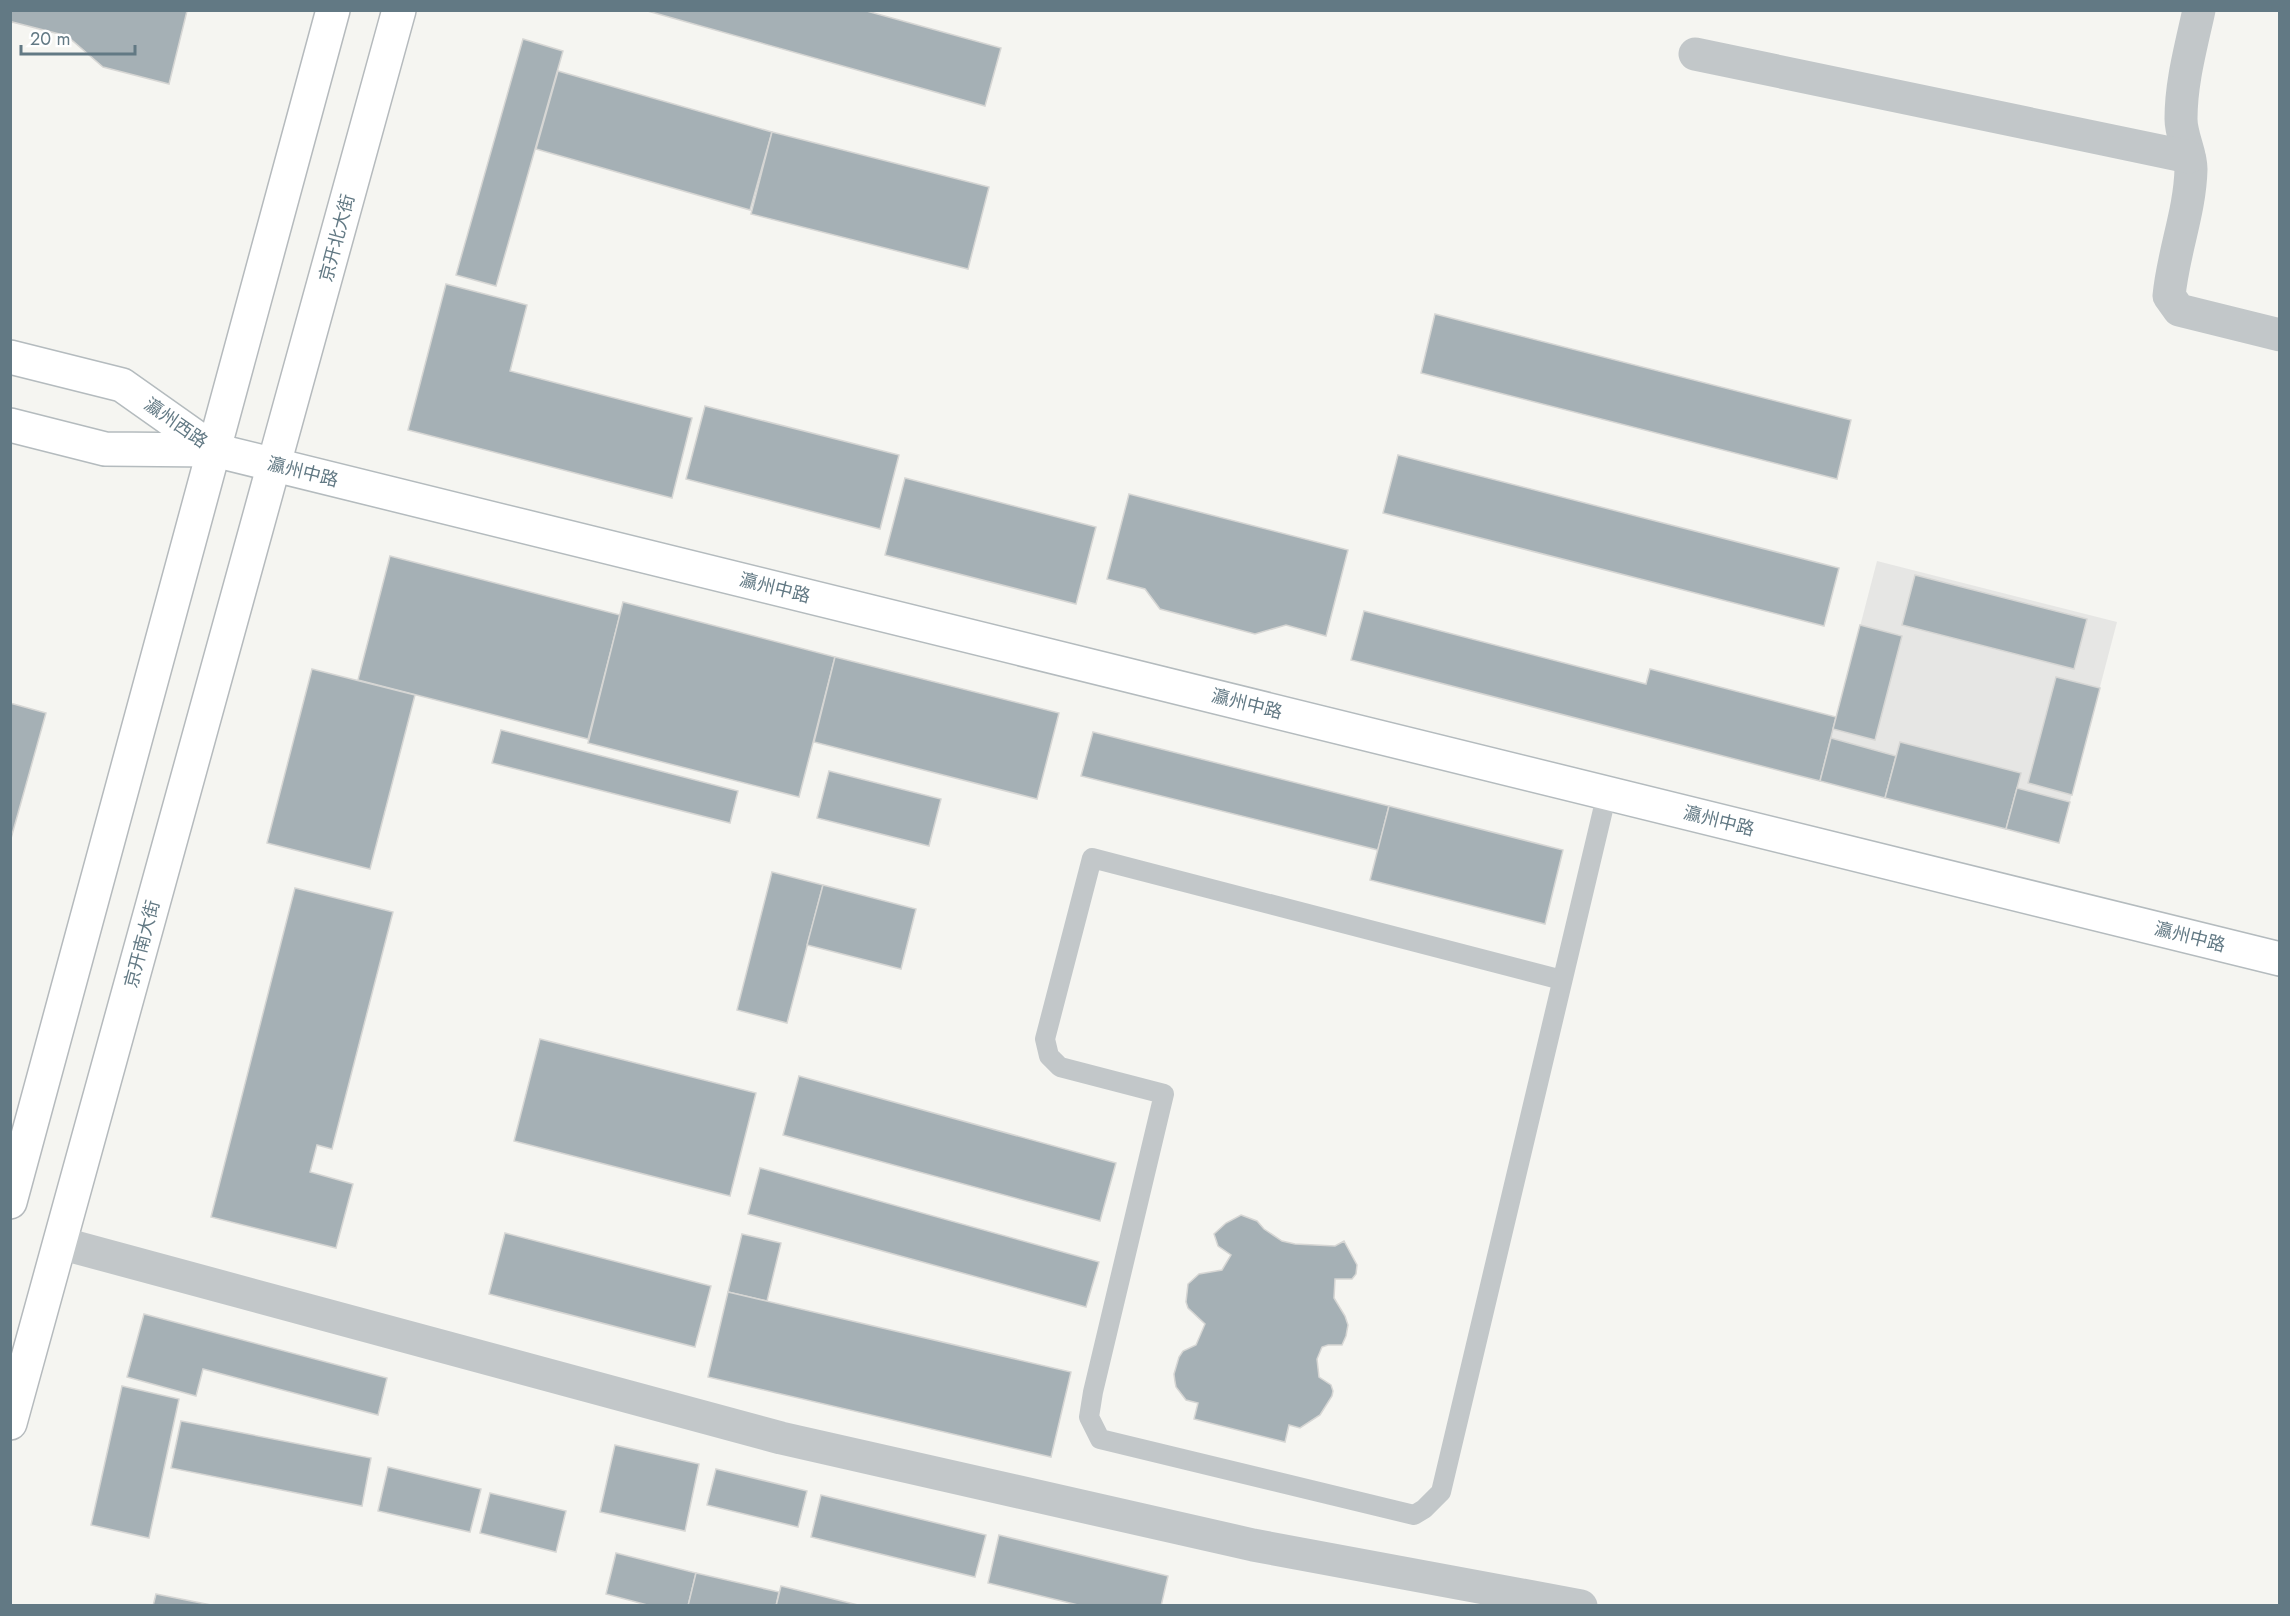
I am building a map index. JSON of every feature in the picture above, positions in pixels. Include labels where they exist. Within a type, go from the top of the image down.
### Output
[{"type":"main road","points":[[10,1202],[333,10]]},
{"type":"main road","name":"京开北大街","points":[[274,465],[399,10]]},
{"type":"main road","name":"瀛州西路","points":[[10,357],[122,385],[214,450]]},
{"type":"main road","name":"瀛州西路","points":[[10,425],[105,449],[214,450]]},
{"type":"main road","name":"瀛州中路","points":[[214,450],[2280,959]]},
{"type":"main road","name":"京开南大街","points":[[10,1423],[274,465]]},
{"type":"street","points":[[2199,10],[2184,77],[2181,121],[2191,166],[2188,204],[2172,269],[2169,296],[2179,310],[2280,335]]},
{"type":"street","points":[[1695,54],[2189,158]]},
{"type":"street","points":[[60,1243],[793,1441],[1253,1545],[1581,1605]]},
{"type":"lane","points":[[1562,980],[1092,858],[1045,1039],[1049,1056],[1060,1067],[1164,1094],[1093,1392],[1089,1417],[1100,1439],[1413,1515],[1424,1509],[1441,1492],[1607,793]]},
{"type":"shaded area","points":[[1877,561],[2117,622],[2059,843],[1820,781]]},
{"type":"building","points":[[10,10],[187,11],[169,84],[103,67],[67,36],[12,22],[10,27]]},
{"type":"building","points":[[644,10],[863,10],[1001,48],[985,106]]},
{"type":"building","points":[[523,39],[563,51],[496,286],[456,275]]},
{"type":"building","points":[[558,71],[772,132],[750,210],[536,149]]},
{"type":"building","points":[[772,132],[989,187],[968,269],[751,214]]},
{"type":"building","points":[[446,284],[527,305],[510,371],[692,418],[672,498],[408,430]]},
{"type":"building","points":[[1435,314],[1851,420],[1837,479],[1421,373]]},
{"type":"building","points":[[705,406],[899,455],[880,529],[686,479]]},
{"type":"building","points":[[1398,455],[1839,568],[1824,626],[1383,513]]},
{"type":"building","points":[[905,478],[1096,527],[1076,604],[885,555]]},
{"type":"building","points":[[1129,494],[1348,550],[1326,636],[1286,625],[1255,634],[1160,609],[1145,589],[1107,579]]},
{"type":"building","points":[[390,556],[620,615],[588,739],[358,680]]},
{"type":"building","points":[[1915,575],[2087,619],[2074,669],[1902,625]]},
{"type":"building","points":[[623,602],[835,657],[799,797],[588,743]]},
{"type":"building","points":[[1364,611],[1646,684],[1650,669],[1836,717],[1820,781],[1351,660]]},
{"type":"building","points":[[1860,625],[1902,636],[1875,740],[1833,729]]},
{"type":"building","points":[[835,657],[1059,713],[1037,799],[814,742]]},
{"type":"building","points":[[312,669],[415,695],[370,869],[267,843]]},
{"type":"building","points":[[2056,677],[2100,688],[2072,795],[2028,783]]},
{"type":"building","points":[[10,703],[46,713],[10,842]]},
{"type":"building","points":[[501,730],[738,791],[730,823],[492,763]]},
{"type":"building","points":[[1093,732],[1389,806],[1378,850],[1081,776]]},
{"type":"building","points":[[1831,738],[1896,756],[1885,798],[1820,781]]},
{"type":"building","points":[[1900,742],[2021,773],[2006,829],[1885,798]]},
{"type":"building","points":[[829,771],[941,799],[929,846],[817,818]]},
{"type":"building","points":[[2017,788],[2070,802],[2059,843],[2006,829]]},
{"type":"building","points":[[1389,806],[1563,850],[1545,924],[1370,880]]},
{"type":"building","points":[[772,872],[823,885],[787,1023],[737,1010]]},
{"type":"building","points":[[823,885],[916,909],[901,969],[807,945]]},
{"type":"building","points":[[295,888],[393,912],[332,1149],[317,1145],[310,1172],[353,1184],[336,1248],[211,1217]]},
{"type":"building","points":[[540,1039],[756,1093],[730,1196],[514,1141]]},
{"type":"building","points":[[799,1076],[1116,1163],[1100,1221],[783,1135]]},
{"type":"building","points":[[760,1168],[1099,1262],[1086,1307],[748,1214]]},
{"type":"building","points":[[1241,1215],[1257,1221],[1264,1229],[1282,1241],[1335,1246],[1344,1241],[1357,1265],[1356,1274],[1352,1279],[1335,1279],[1334,1298],[1348,1325],[1346,1336],[1342,1345],[1322,1347],[1317,1359],[1319,1377],[1331,1385],[1332,1396],[1320,1415],[1300,1428],[1289,1425],[1285,1442],[1194,1419],[1198,1403],[1186,1400],[1175,1382],[1174,1374],[1179,1357],[1183,1351],[1196,1345],[1205,1324],[1188,1308],[1186,1302],[1188,1284],[1199,1274],[1222,1270],[1231,1255],[1218,1246],[1214,1234],[1226,1223]]},
{"type":"building","points":[[505,1233],[711,1286],[695,1347],[489,1294]]},
{"type":"building","points":[[742,1234],[781,1243],[767,1301],[728,1292]]},
{"type":"building","points":[[728,1292],[1071,1372],[1051,1457],[708,1377]]},
{"type":"building","points":[[144,1314],[387,1378],[378,1415],[203,1369],[196,1396],[127,1377]]},
{"type":"building","points":[[122,1386],[179,1399],[149,1538],[91,1525]]},
{"type":"building","points":[[181,1421],[371,1458],[362,1506],[171,1468]]},
{"type":"building","points":[[615,1445],[699,1464],[685,1531],[600,1512]]},
{"type":"building","points":[[388,1467],[481,1489],[470,1532],[378,1511]]},
{"type":"building","points":[[716,1469],[807,1491],[798,1527],[707,1505]]},
{"type":"building","points":[[490,1493],[566,1511],[556,1552],[480,1533]]},
{"type":"building","points":[[821,1495],[986,1535],[975,1577],[811,1537]]},
{"type":"building","points":[[999,1535],[1168,1576],[1161,1606],[1082,1606],[988,1583]]},
{"type":"building","points":[[616,1553],[696,1573],[688,1606],[651,1606],[606,1594]]},
{"type":"building","points":[[696,1573],[779,1592],[776,1606],[688,1606]]},
{"type":"building","points":[[781,1586],[862,1606],[776,1606]]},
{"type":"building","points":[[156,1594],[216,1606],[153,1606]]}]
